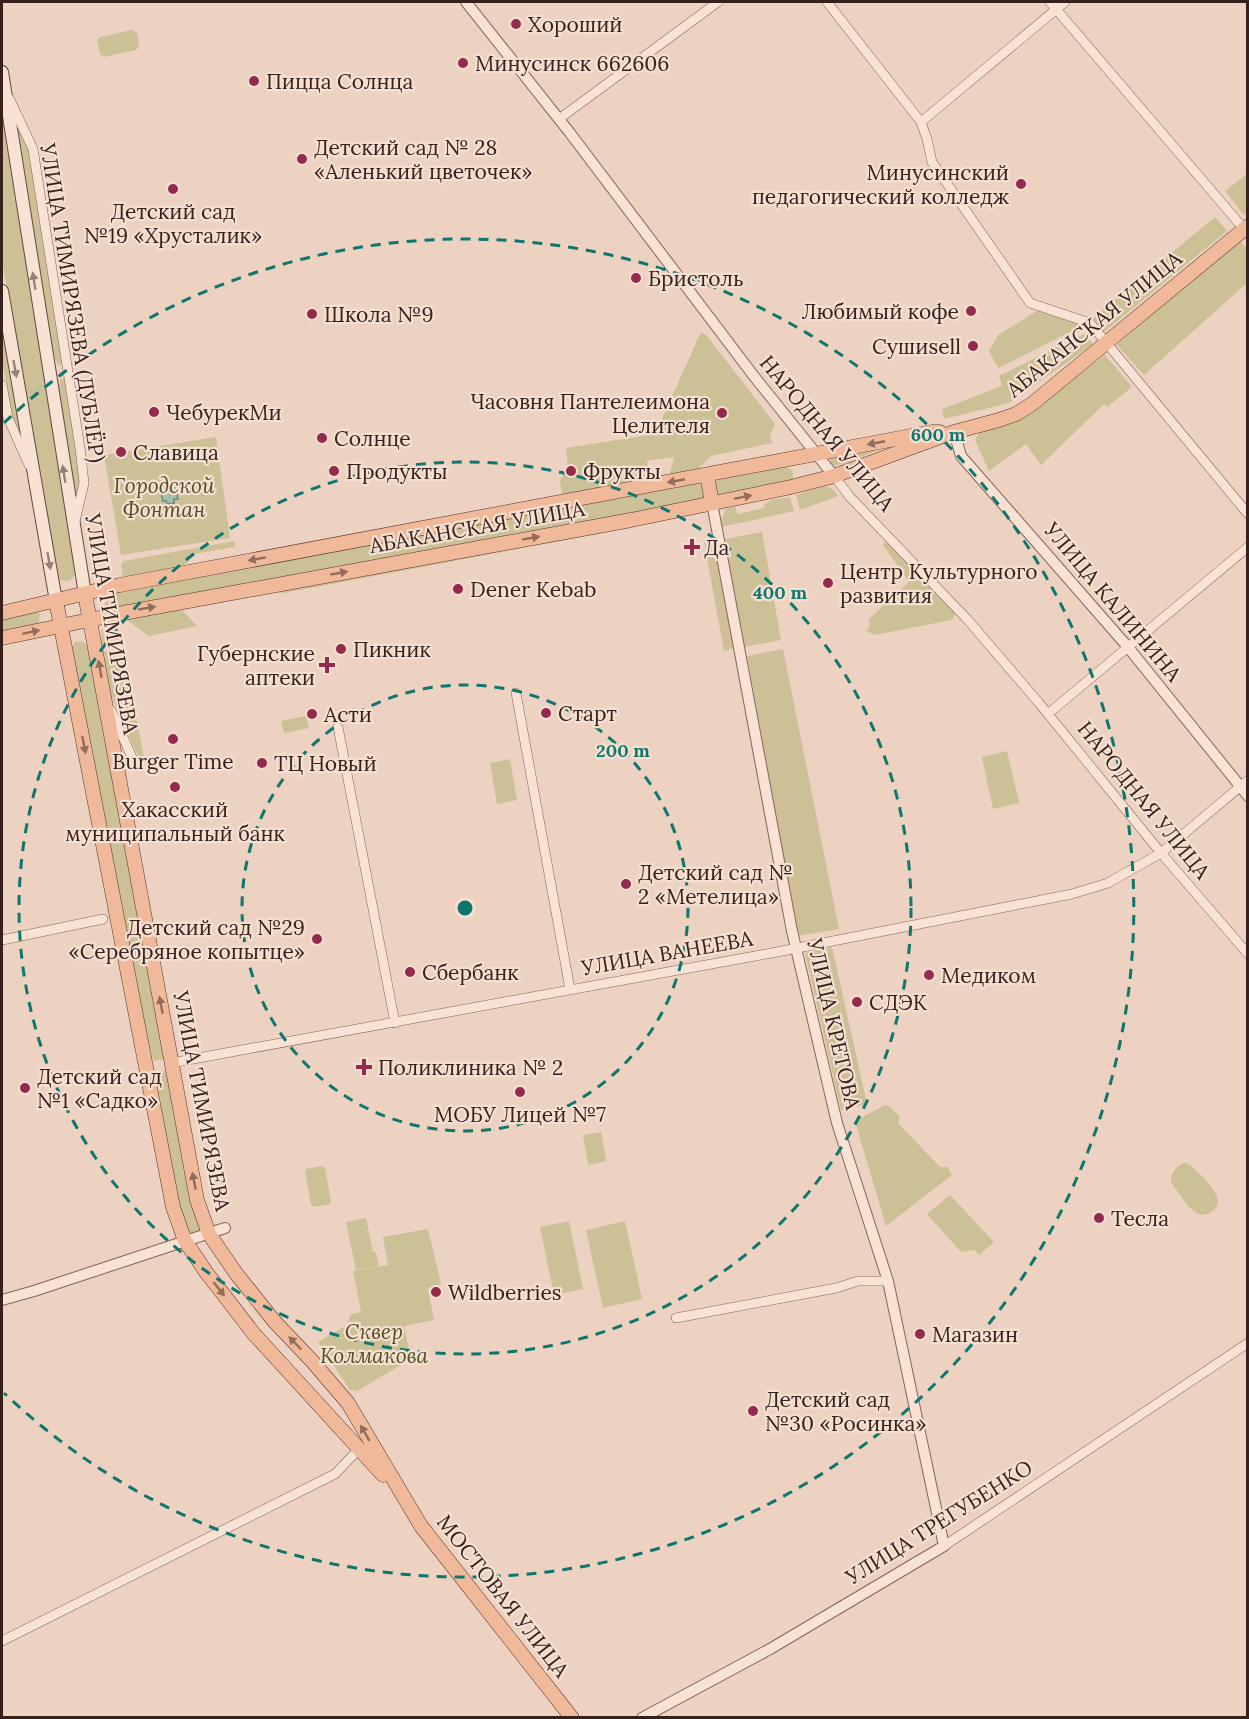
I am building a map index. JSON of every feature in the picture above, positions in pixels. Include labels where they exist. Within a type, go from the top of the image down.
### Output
[{"type":"main road","name":"УЛИЦА ТИМИРЯЗЕВА","points":[[2,72],[73,529],[197,1200],[208,1234],[274,1321],[348,1403],[404,1499]]},
{"type":"main road","name":"АБАКАНСКАЯ УЛИЦА","points":[[2,638],[631,520],[834,476],[954,432],[1016,414],[1032,404],[1246,229]]},
{"type":"main road","points":[[2,291],[56,601],[173,1207],[185,1241],[254,1334],[404,1499]]},
{"type":"main road","name":"АБАКАНСКАЯ УЛИЦА","points":[[2,613],[120,585],[932,432],[954,432]]},
{"type":"main road","points":[[787,461],[796,464],[801,470],[795,486]]},
{"type":"main road","points":[[707,475],[712,503]]},
{"type":"main road","points":[[147,1068],[171,1063]]},
{"type":"main road","points":[[303,1388],[311,1389],[317,1385],[321,1380],[322,1372]]},
{"type":"main road","name":"МОСТОВАЯ УЛИЦА","points":[[404,1499],[421,1526],[572,1718]]},
{"type":"street","name":"НАРОДНАЯ УЛИЦА","points":[[466,2],[850,497],[967,619],[1049,713],[1161,853],[1248,954]]},
{"type":"street","points":[[559,119],[718,2]]},
{"type":"street","points":[[827,2],[921,123],[932,162],[1030,303],[1090,323],[1248,514]]},
{"type":"street","points":[[921,123],[1053,5],[1065,2]]},
{"type":"street","points":[[1053,5],[1246,229]]},
{"type":"street","name":"УЛИЦА ТИМИРЯЗЕВА (ДУБЛЁР)","points":[[4,87],[33,149],[78,437],[84,483],[73,529]]},
{"type":"street","points":[[2,385],[8,418],[34,477]]},
{"type":"street","name":"УЛИЦА КАЛИНИНА","points":[[954,432],[961,456],[1244,783],[1248,796]]},
{"type":"street","name":"УЛИЦА КРЕТОВА","points":[[712,503],[792,931],[837,1123],[888,1281],[944,1546]]},
{"type":"street","points":[[1049,713],[1248,547]]},
{"type":"street","points":[[516,693],[570,988]]},
{"type":"street","points":[[104,695],[134,762]]},
{"type":"street","points":[[338,727],[395,1023]]},
{"type":"street","name":"УЛИЦА ВАНЕЕВА","points":[[171,1063],[395,1023],[1072,894],[1108,883],[1161,853],[1244,783]]},
{"type":"street","points":[[2,940],[103,919]]},
{"type":"street","points":[[2,1300],[34,1292],[225,1228]]},
{"type":"street","points":[[676,1318],[836,1288],[858,1281],[888,1281]]},
{"type":"street","name":"УЛИЦА ТРЕГУБЕНКО","points":[[642,1718],[770,1649],[944,1546],[1248,1343]]},
{"type":"street","points":[[2,1641],[335,1474],[360,1448]]},
{"type":"green space","points":[[132,30],[137,33],[139,47],[136,50],[104,57],[100,54],[97,40],[100,37]]},
{"type":"green space","points":[[2,97],[76,572],[73,578],[66,581],[58,578],[2,260]]},
{"type":"green space","points":[[15,111],[28,137],[82,477],[76,506],[58,394],[60,379],[65,378],[62,365],[58,365],[52,352]]},
{"type":"green space","points":[[1247,174],[1247,212],[1244,215],[1225,191]]},
{"type":"green space","points":[[1215,217],[1227,231],[1104,332],[1093,318]]},
{"type":"green space","points":[[1238,238],[1247,249],[1247,283],[1144,375],[1117,345]]},
{"type":"green space","points":[[2,306],[28,452],[12,419],[2,358]]},
{"type":"green space","points":[[1037,311],[1084,325],[998,368],[989,351],[998,335]]},
{"type":"green space","points":[[701,332],[707,336],[775,424],[770,434],[772,443],[711,456],[694,473],[670,474],[674,457],[647,461],[650,477],[637,483],[562,495],[560,480],[568,469],[566,448],[655,434]]},
{"type":"green space","points":[[1084,334],[1093,344],[1009,403],[944,419],[942,409],[1002,386],[999,376]]},
{"type":"green space","points":[[1105,355],[1132,387],[1107,407],[1104,404],[1041,465],[1026,444],[989,471],[975,440],[980,431],[1023,417]]},
{"type":"green space","name":"Городской Фонтан","points":[[216,437],[230,538],[121,555],[104,455]]},
{"type":"green space","points":[[881,449],[844,464],[833,466],[830,462],[835,457]]},
{"type":"green space","points":[[787,467],[793,471],[793,480],[720,497],[716,495],[714,485],[717,480]]},
{"type":"green space","points":[[701,483],[705,486],[705,500],[110,611],[104,606],[108,595],[127,590]]},
{"type":"green space","points":[[824,486],[833,489],[838,496],[800,510],[796,495]]},
{"type":"green space","points":[[790,497],[794,511],[722,527],[721,521],[726,509],[735,507],[738,514],[764,508],[765,504],[771,500]]},
{"type":"green space","points":[[615,527],[603,533],[284,593],[266,591]]},
{"type":"green space","points":[[762,532],[781,640],[744,647],[725,539]]},
{"type":"green space","points":[[716,539],[735,648],[724,651],[704,541]]},
{"type":"green space","points":[[886,540],[890,541],[917,574],[956,612],[952,620],[874,635],[867,631],[870,625],[868,620],[909,582],[883,545]]},
{"type":"green space","points":[[234,541],[235,547],[188,555],[188,562],[179,568],[123,578],[121,564],[124,561]]},
{"type":"green space","points":[[170,609],[182,610],[197,626],[149,636],[127,620],[127,617]]},
{"type":"green space","points":[[36,611],[40,614],[38,624],[2,631],[2,617]]},
{"type":"green space","points":[[116,619],[119,641],[101,644],[102,629],[109,621]]},
{"type":"green space","points":[[81,641],[89,646],[165,1055],[164,1059],[154,1061],[141,1015],[70,650],[75,642]]},
{"type":"green space","points":[[783,649],[839,929],[798,936],[747,656]]},
{"type":"green space","points":[[103,651],[127,668],[144,758],[138,756],[111,695]]},
{"type":"green space","points":[[306,716],[309,728],[284,733],[281,721]]},
{"type":"green space","points":[[1007,751],[1019,803],[993,809],[982,757]]},
{"type":"green space","points":[[510,759],[517,800],[497,804],[490,763]]},
{"type":"green space","points":[[832,947],[867,1104],[841,1110],[805,953]]},
{"type":"green space","points":[[159,1070],[168,1072],[202,1229],[195,1236],[189,1234],[178,1199],[156,1077]]},
{"type":"green space","points":[[885,1105],[900,1117],[898,1123],[940,1167],[948,1167],[952,1175],[886,1226],[855,1121]]},
{"type":"green space","points":[[601,1132],[606,1161],[588,1165],[583,1135]]},
{"type":"green space","points":[[1185,1163],[1194,1169],[1215,1192],[1217,1206],[1209,1213],[1202,1215],[1192,1210],[1171,1183],[1174,1170]]},
{"type":"green space","points":[[322,1166],[325,1168],[331,1202],[314,1207],[311,1205],[305,1172],[306,1169]]},
{"type":"green space","points":[[950,1195],[994,1242],[979,1255],[975,1250],[961,1252],[927,1214]]},
{"type":"green space","points":[[366,1218],[373,1252],[376,1252],[379,1266],[356,1270],[346,1222]]},
{"type":"green space","points":[[569,1221],[583,1289],[554,1295],[540,1227]]},
{"type":"green space","points":[[625,1221],[642,1299],[603,1308],[586,1230]]},
{"type":"green space","name":"Сквер Колмакова","points":[[428,1229],[441,1284],[428,1288],[434,1320],[404,1326],[411,1359],[357,1391],[350,1390],[318,1342],[347,1325],[351,1314],[361,1312],[353,1271],[388,1265],[383,1237]]},
{"type":"shaded area","points":[[171,482],[171,485],[175,484],[178,499],[174,499],[174,503],[167,504],[163,501],[160,487],[164,486],[163,483]]},
{"type":"place","name":"Хороший","points":[[516,24]]},
{"type":"place","name":"Минусинск 662606","points":[[463,63]]},
{"type":"place","name":"Пицца Солнца","points":[[254,81]]},
{"type":"place","name":"Детский сад № 28 «Аленький цветочек»","points":[[302,159]]},
{"type":"place","name":"Минусинский педагогический колледж","points":[[1021,184]]},
{"type":"place","name":"Детский сад №19 «Хрусталик»","points":[[173,189]]},
{"type":"place","name":"Бристоль","points":[[636,278]]},
{"type":"place","name":"Любимый кофе","points":[[971,311]]},
{"type":"place","name":"Школа №9","points":[[312,314]]},
{"type":"place","name":"Сушиsell","points":[[973,346]]},
{"type":"place","name":"ЧебурекМи","points":[[154,412]]},
{"type":"place","name":"Часовня Пантелеимона Целителя","points":[[722,413]]},
{"type":"place","name":"Солнце","points":[[322,438]]},
{"type":"place","name":"Славица","points":[[121,452]]},
{"type":"place","name":"Продукты","points":[[334,471]]},
{"type":"place","name":"Фрукты","points":[[571,471]]},
{"type":"place","name":"Да","points":[[692,547]]},
{"type":"place","name":"Центр Культурного развития","points":[[828,583]]},
{"type":"place","name":"Dener Kebab","points":[[458,589]]},
{"type":"place","name":"Пикник","points":[[341,649]]},
{"type":"place","name":"Губернские аптеки","points":[[327,665]]},
{"type":"place","name":"Старт","points":[[546,713]]},
{"type":"place","name":"Асти","points":[[312,714]]},
{"type":"place","name":"Burger Time","points":[[173,739]]},
{"type":"place","name":"ТЦ Новый","points":[[262,763]]},
{"type":"place","name":"Хакасский муниципальный банк","points":[[175,787]]},
{"type":"place","name":"Детский сад № 2 «Метелица»","points":[[626,884]]},
{"type":"place","name":"Детский сад №29 «Серебряное копытце»","points":[[317,939]]},
{"type":"place","name":"Сбербанк","points":[[410,972]]},
{"type":"place","name":"Медиком","points":[[929,975]]},
{"type":"place","name":"СДЭК","points":[[857,1002]]},
{"type":"place","name":"Поликлиника № 2","points":[[364,1067]]},
{"type":"place","name":"Детский сад №1 «Cадко»","points":[[25,1088]]},
{"type":"place","name":"МОБУ Лицей №7","points":[[520,1092]]},
{"type":"place","name":"Тесла","points":[[1099,1218]]},
{"type":"place","name":"Wildberries","points":[[436,1292]]},
{"type":"place","name":"Магазин","points":[[920,1334]]},
{"type":"place","name":"Детский сад №30 «Росинка»","points":[[753,1411]]}]
